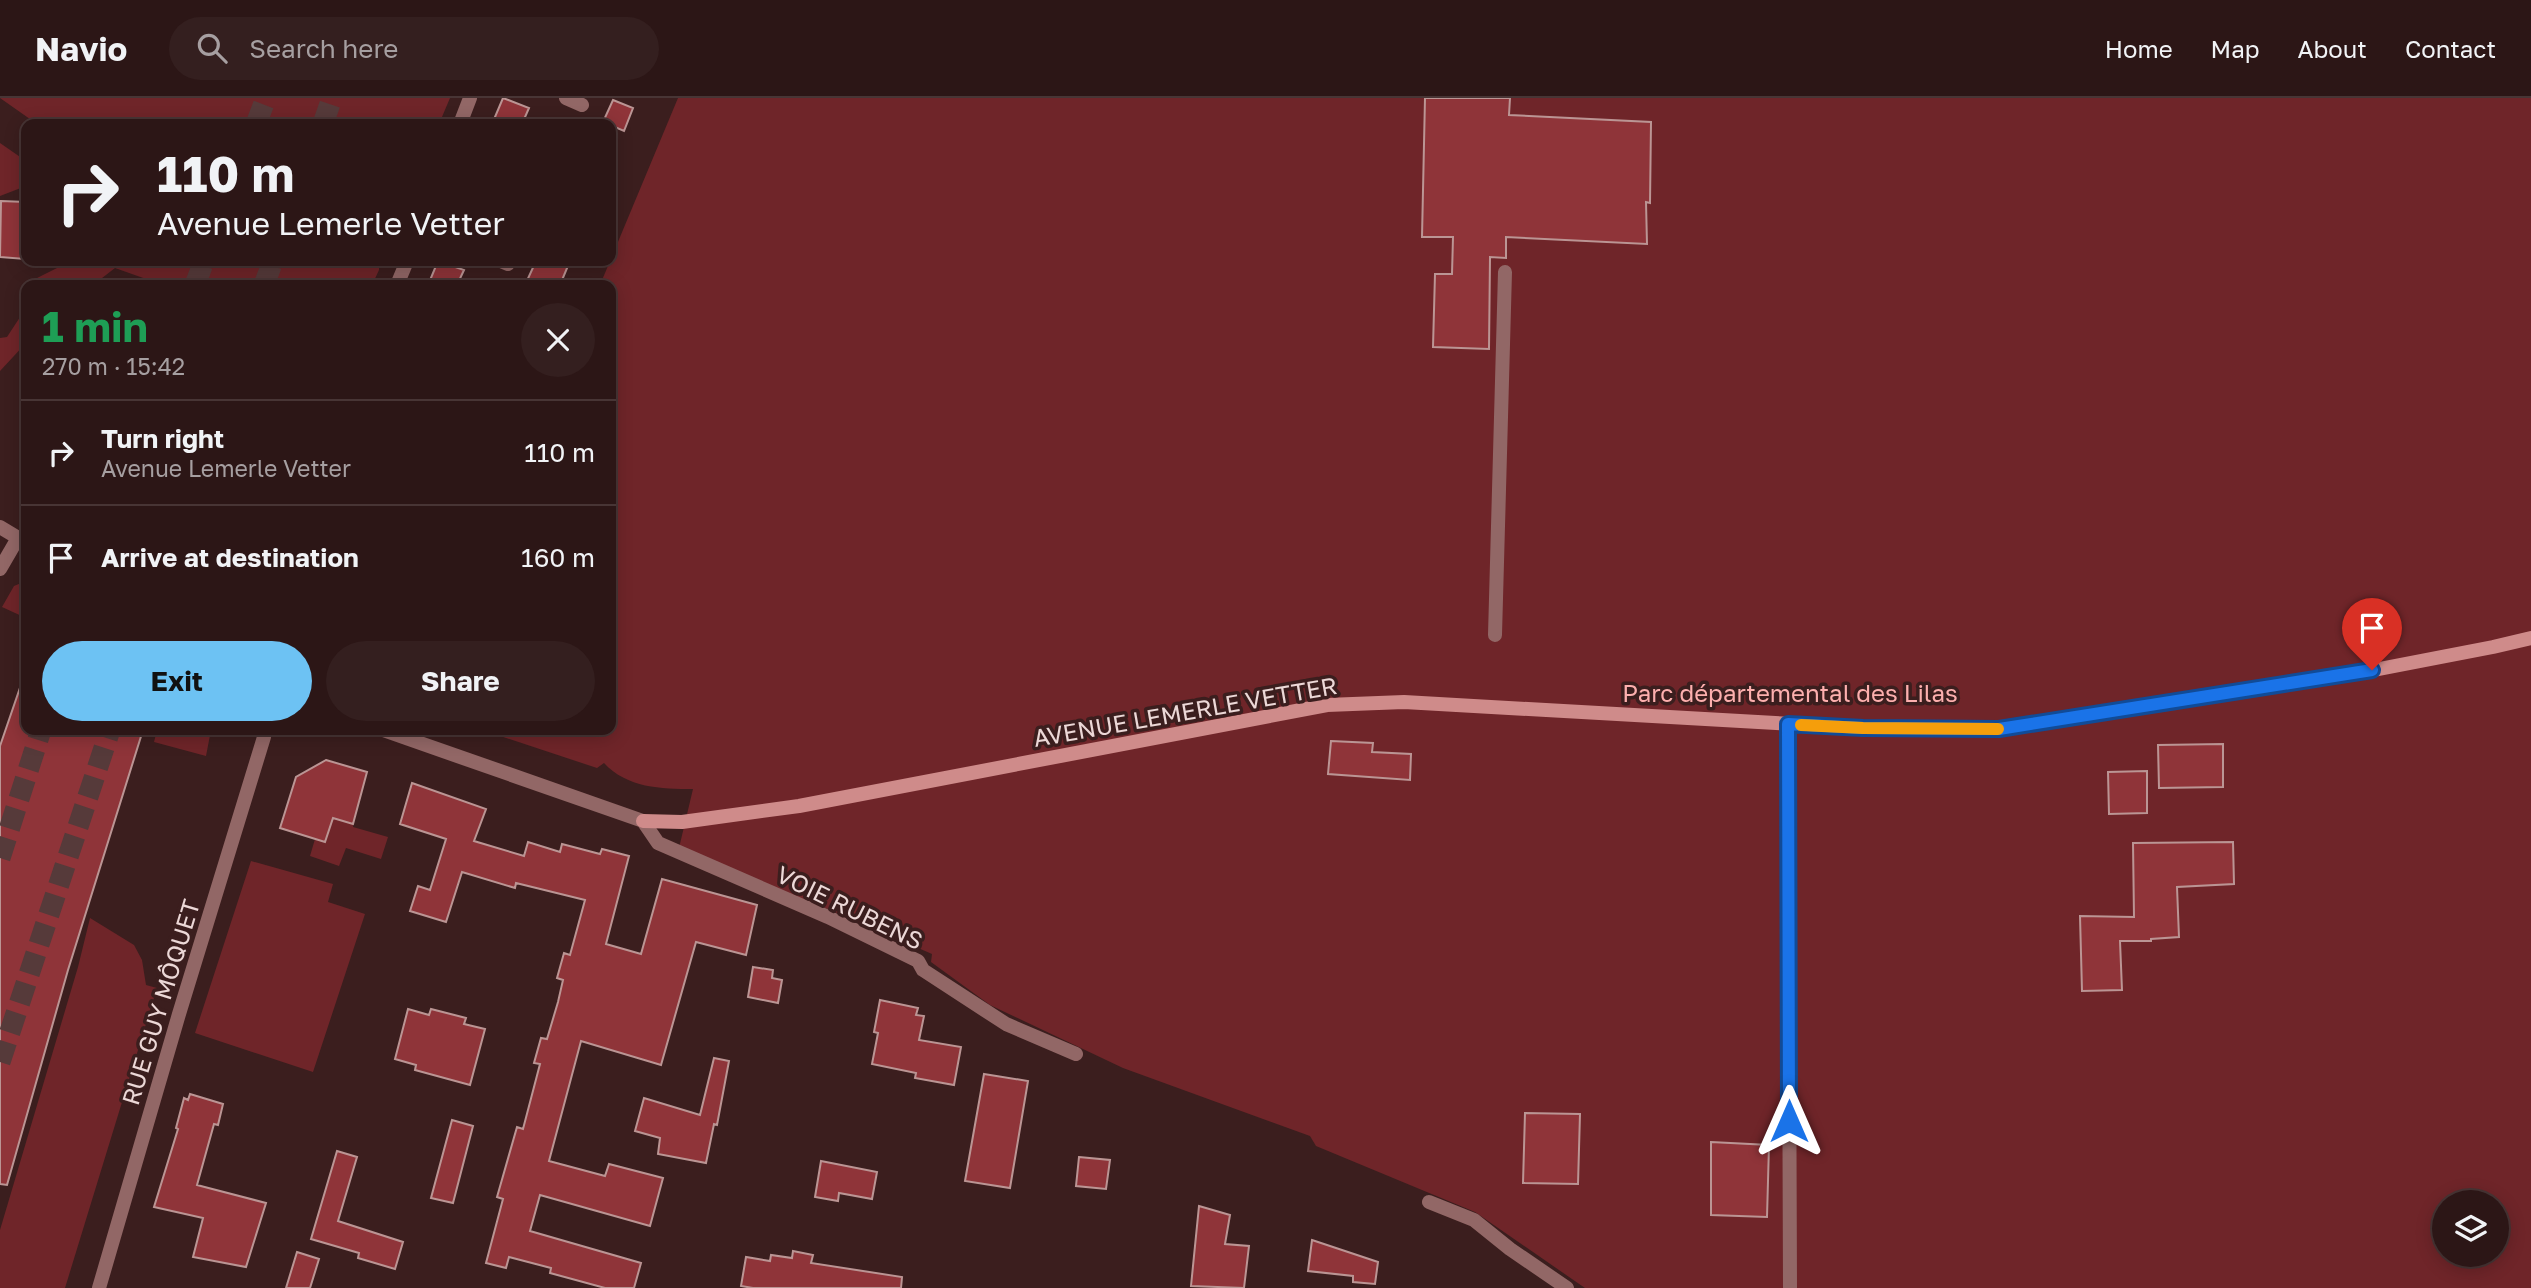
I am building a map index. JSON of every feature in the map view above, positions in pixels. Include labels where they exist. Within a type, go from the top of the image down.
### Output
[{"type":"street","points":[[462,119],[470,98]]},
{"type":"street","points":[[566,98],[582,104]]},
{"type":"street","points":[[1495,635],[1505,272]]},
{"type":"street","points":[[0,527],[21,539]]},
{"type":"street","points":[[0,569],[21,541]]},
{"type":"street","name":"AVENUE LEMERLE VETTER","points":[[643,821],[682,822],[812,803],[1327,705],[1404,702],[1863,728],[1999,729],[2348,675],[2531,638]]},
{"type":"street","points":[[1788,724],[1790,1288]]},
{"type":"street","name":"RUE GUY MÔQUET","points":[[99,1288],[264,735]]},
{"type":"street","points":[[397,735],[643,821]]},
{"type":"street","name":"VOIE RUBENS","points":[[643,821],[658,843],[828,917],[918,961],[923,970],[1006,1024],[1076,1054]]},
{"type":"street","points":[[1429,1202],[1474,1220],[1510,1249],[1567,1288]]},
{"type":"green space","points":[[0,98],[450,98],[441,119],[30,119]]},
{"type":"green space","name":"Parc départemental des Lilas","points":[[678,98],[2531,98],[2531,1288],[1585,1288],[1475,1212],[1316,1146],[1310,1136],[1123,1068],[990,1005],[931,962],[932,954],[679,848],[693,789],[634,782],[623,778],[604,763],[597,768],[497,735],[616,735],[616,280],[602,280],[608,266],[616,266],[616,247]]},
{"type":"green space","points":[[0,143],[21,158],[21,188],[0,196]]},
{"type":"green space","points":[[61,266],[379,266],[374,280],[149,280],[115,268],[99,280],[35,279]]},
{"type":"green space","points":[[21,316],[21,348],[0,371],[0,338],[7,337]]},
{"type":"green space","points":[[21,583],[21,616],[2,607],[14,586]]},
{"type":"green space","points":[[156,735],[210,735],[206,756],[154,742]]},
{"type":"green space","points":[[333,818],[388,837],[381,859],[346,848],[339,866],[310,856],[315,839],[325,842]]},
{"type":"green space","points":[[251,861],[333,884],[328,902],[365,914],[313,1072],[195,1033]]},
{"type":"green space","points":[[90,918],[134,945],[142,960],[146,985],[157,988],[65,1288],[0,1288],[0,1230]]},
{"type":"building","points":[[503,98],[529,108],[524,119],[494,119]]},
{"type":"building","points":[[1425,98],[1510,98],[1509,115],[1651,122],[1650,203],[1646,202],[1647,244],[1506,237],[1506,258],[1490,257],[1489,349],[1433,347],[1435,274],[1452,274],[1453,237],[1422,237]]},
{"type":"building","points":[[613,100],[633,108],[624,131],[616,128],[616,119],[604,119]]},
{"type":"building","points":[[1,201],[21,202],[21,259],[0,257]]},
{"type":"building","points":[[436,266],[452,266],[464,270],[459,280],[430,280]]},
{"type":"building","points":[[534,266],[568,266],[562,280],[527,280]]},
{"type":"building","points":[[21,685],[21,735],[141,735],[68,970],[7,1185],[0,1184],[0,746]]},
{"type":"building","points":[[1331,741],[1373,743],[1372,752],[1411,754],[1410,780],[1328,774]]},
{"type":"building","points":[[2223,744],[2223,787],[2159,788],[2158,745]]},
{"type":"building","points":[[326,760],[367,772],[353,824],[333,818],[325,842],[280,828],[296,777]]},
{"type":"building","points":[[2147,771],[2147,813],[2109,814],[2108,772]]},
{"type":"building","points":[[412,783],[486,809],[474,841],[524,856],[528,842],[560,852],[562,844],[600,854],[602,849],[629,856],[606,944],[641,954],[662,879],[757,905],[746,955],[696,942],[661,1065],[581,1041],[549,1161],[605,1176],[609,1164],[663,1178],[650,1226],[540,1195],[530,1231],[641,1263],[634,1288],[605,1288],[550,1273],[551,1268],[509,1257],[506,1268],[486,1263],[503,1199],[497,1197],[517,1127],[523,1129],[540,1064],[534,1063],[541,1038],[547,1039],[563,980],[557,978],[564,953],[570,955],[585,900],[516,883],[515,888],[462,872],[446,922],[410,911],[418,886],[430,890],[446,839],[400,824]]},
{"type":"building","points":[[2233,842],[2234,884],[2177,887],[2179,937],[2120,941],[2122,990],[2082,991],[2080,916],[2134,917],[2133,843]]},
{"type":"building","points":[[753,967],[773,970],[772,978],[782,980],[778,1003],[748,997]]},
{"type":"building","points":[[880,1000],[918,1008],[916,1015],[924,1016],[919,1040],[961,1047],[954,1085],[915,1078],[916,1073],[872,1064],[878,1033],[874,1032]]},
{"type":"building","points":[[408,1009],[429,1015],[431,1009],[466,1018],[464,1024],[485,1029],[470,1085],[415,1070],[416,1065],[395,1059]]},
{"type":"building","points":[[714,1058],[729,1061],[717,1125],[714,1124],[706,1163],[658,1154],[660,1138],[635,1131],[644,1098],[700,1115]]},
{"type":"building","points":[[984,1074],[1028,1081],[1010,1188],[965,1181]]},
{"type":"building","points":[[190,1094],[223,1104],[218,1125],[214,1124],[197,1185],[266,1203],[246,1267],[193,1257],[203,1218],[154,1207],[178,1129],[176,1128],[184,1098],[188,1100]]},
{"type":"building","points":[[1525,1113],[1580,1114],[1578,1184],[1523,1183]]},
{"type":"building","points":[[452,1120],[473,1126],[453,1203],[431,1198]]},
{"type":"building","points":[[1711,1142],[1769,1145],[1767,1217],[1711,1215]]},
{"type":"building","points":[[337,1151],[357,1157],[338,1221],[403,1242],[395,1269],[358,1258],[359,1253],[311,1239]]},
{"type":"building","points":[[1079,1157],[1110,1160],[1106,1189],[1076,1186]]},
{"type":"building","points":[[821,1161],[877,1172],[872,1199],[839,1193],[838,1201],[815,1197]]},
{"type":"building","points":[[1199,1206],[1230,1215],[1225,1244],[1249,1246],[1244,1288],[1191,1286]]},
{"type":"building","points":[[1312,1240],[1378,1262],[1375,1284],[1353,1282],[1353,1276],[1308,1271]]},
{"type":"building","points":[[793,1251],[813,1255],[811,1263],[902,1277],[901,1288],[741,1286],[746,1257],[770,1261],[771,1255],[792,1258]]},
{"type":"building","points":[[297,1252],[319,1259],[310,1288],[286,1288]]},
{"type":"tunnel","points":[[258,119],[266,98]]},
{"type":"tunnel","points":[[325,119],[332,98]]},
{"type":"tunnel","points":[[197,280],[202,266]]},
{"type":"tunnel","points":[[266,280],[271,266]]},
{"type":"tunnel","points":[[0,858],[39,735]]},
{"type":"tunnel","points":[[0,1062],[108,735]]},
{"type":"slow traffic","points":[[1801,725],[1998,729]]},
{"type":"route","points":[[1789,1121],[1788,724],[1863,728],[1999,729],[2372,670]]}]
